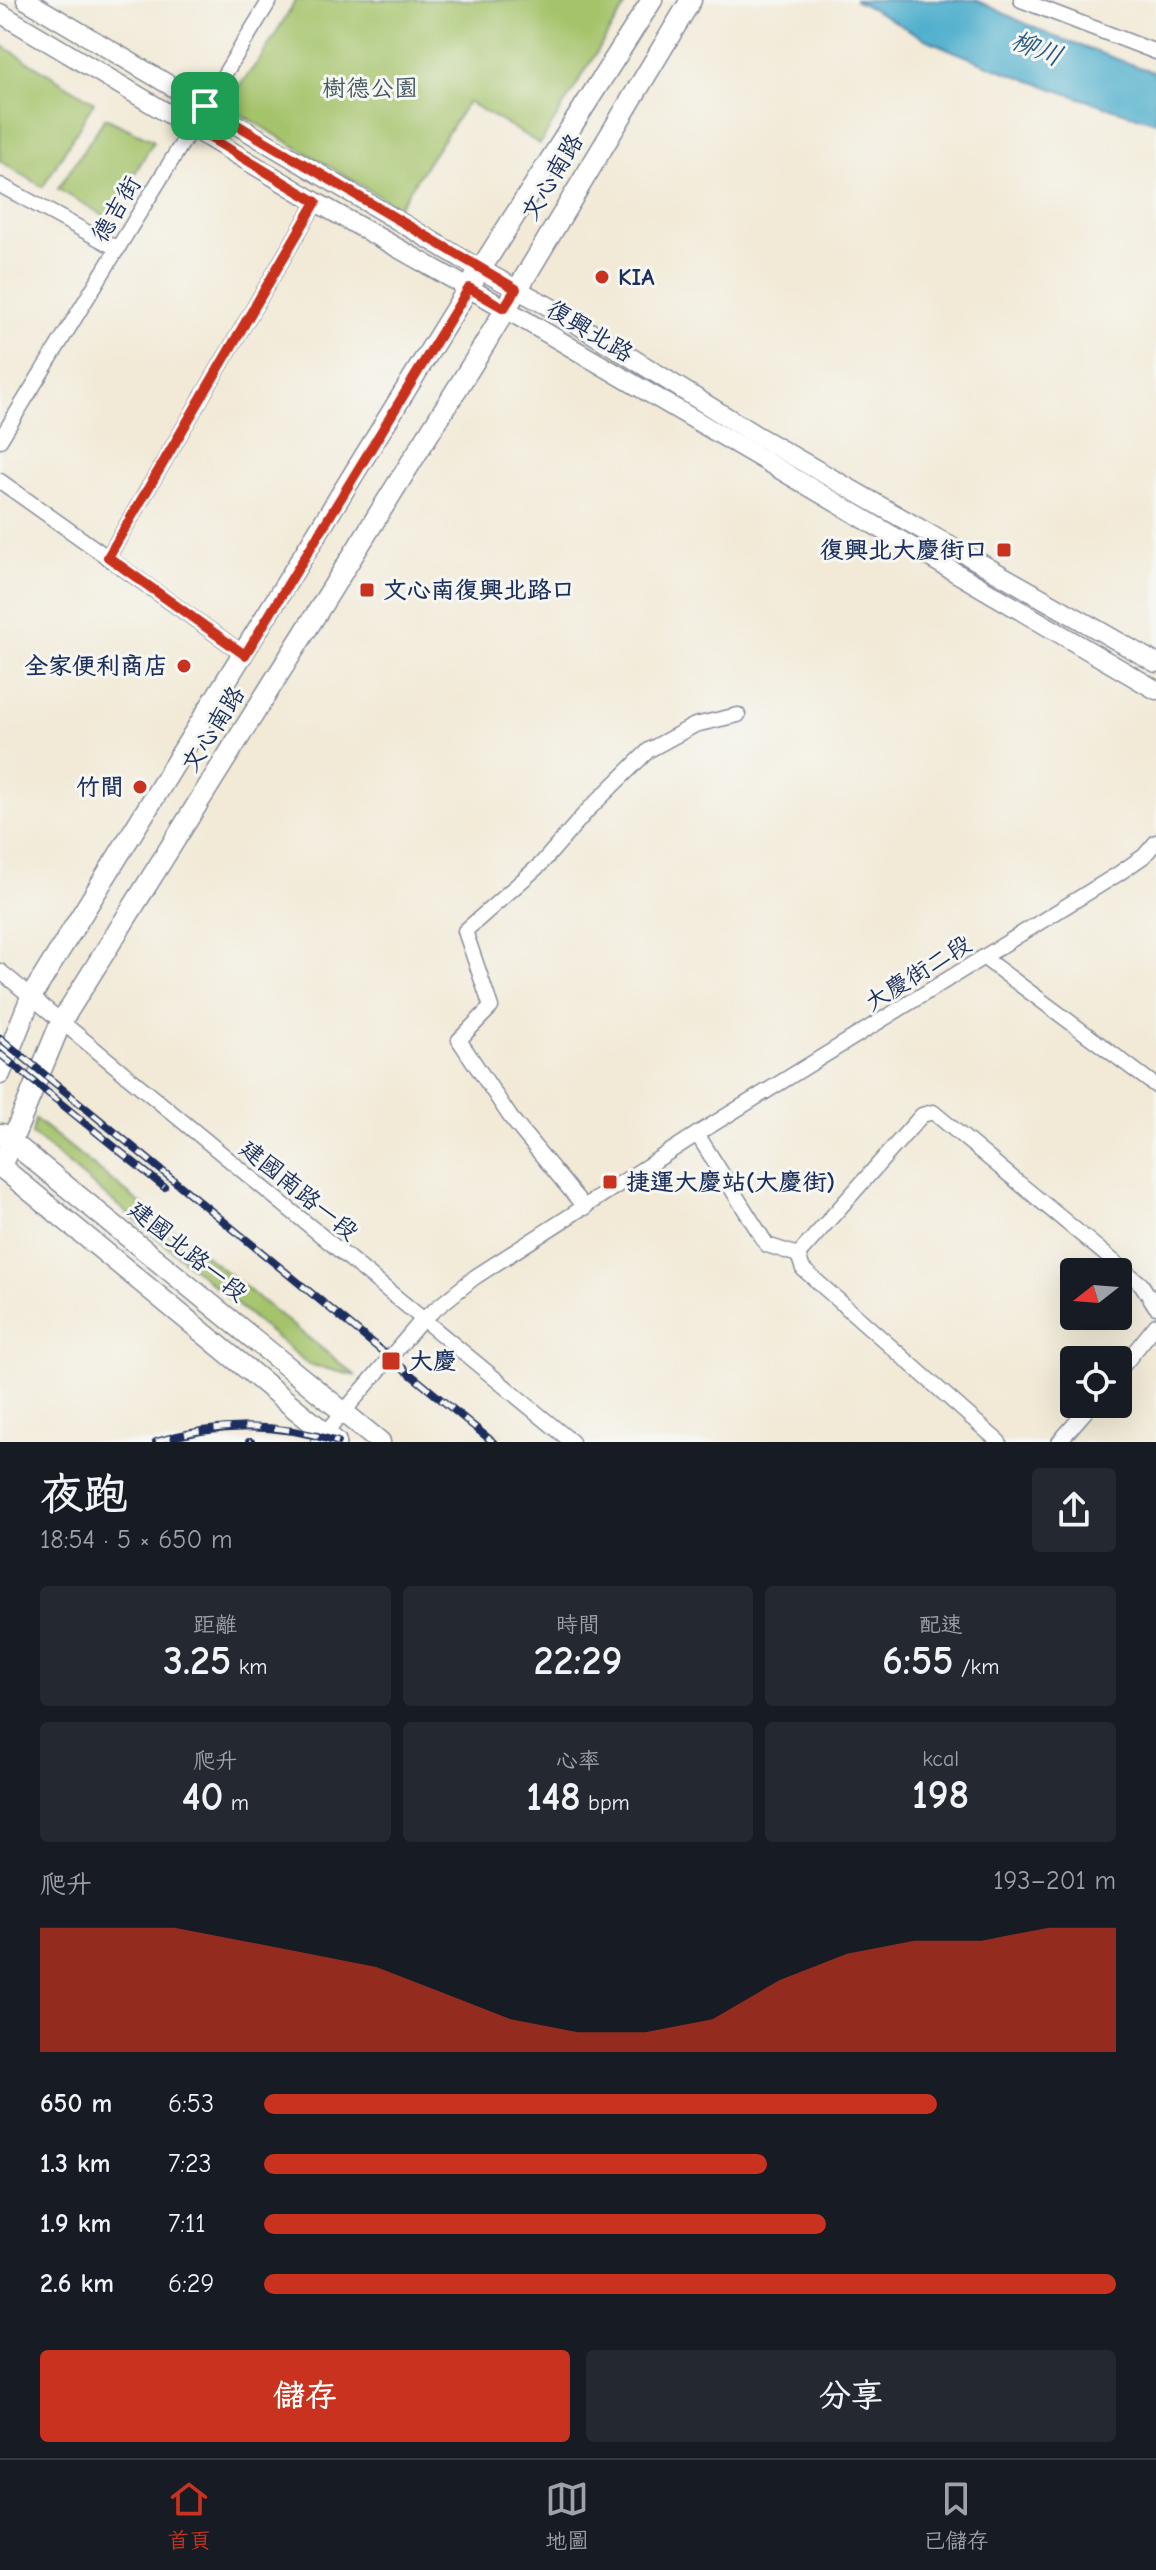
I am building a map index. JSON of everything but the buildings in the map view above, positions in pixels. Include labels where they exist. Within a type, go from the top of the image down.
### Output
[{"type":"main road","name":"文心南路","points":[[0,1074],[31,997],[469,288],[652,0]]},
{"type":"main road","name":"文心南路","points":[[1,1167],[5,1136],[61,1022],[516,289],[691,0]]},
{"type":"main road","name":"建國北路一段","points":[[5,1136],[380,1442]]},
{"type":"main road","points":[[1,1167],[326,1439]]},
{"type":"street","name":"復興北路","points":[[26,0],[516,289],[754,434],[1156,663]]},
{"type":"street","name":"德吉街","points":[[0,440],[270,0]]},
{"type":"street","points":[[1021,0],[1156,52]]},
{"type":"street","name":"復興北路","points":[[0,13],[316,202],[504,308],[1156,690]]},
{"type":"street","points":[[0,185],[118,249]]},
{"type":"street","points":[[108,557],[316,202]]},
{"type":"street","points":[[0,481],[245,655]]},
{"type":"street","points":[[585,1208],[511,1118],[459,1040],[491,1007],[465,931],[541,864],[587,811],[649,750],[695,725],[738,715]]},
{"type":"street","name":"大慶街二段","points":[[326,1439],[343,1412],[422,1320],[475,1277],[697,1134],[1144,856],[1156,842]]},
{"type":"street","points":[[984,958],[1156,1086]]},
{"type":"street","name":"建國南路一段","points":[[0,971],[572,1442]]},
{"type":"street","points":[[798,1255],[922,1115],[933,1112],[945,1117],[1141,1284],[1156,1307]]},
{"type":"street","points":[[697,1134],[767,1245],[798,1255]]},
{"type":"street","points":[[798,1255],[803,1269],[999,1442]]},
{"type":"street","points":[[1132,1355],[1156,1325]]},
{"type":"street","points":[[1059,1442],[1080,1418]]},
{"type":"green space","name":"樹德公園","points":[[296,0],[629,0],[540,144],[468,102],[398,207],[230,108],[231,96],[261,58]]},
{"type":"green space","points":[[0,44],[94,102],[43,187],[0,161]]},
{"type":"green space","points":[[105,118],[154,141],[108,218],[58,189]]},
{"type":"green space","points":[[35,1119],[356,1376],[308,1364],[32,1134]]},
{"type":"water","name":"柳川","points":[[854,0],[976,0],[1050,35],[1156,73],[1156,122],[957,53]]},
{"type":"railway","points":[[0,1038],[493,1442]]},
{"type":"railway","points":[[0,1054],[164,1187]]},
{"type":"railway","points":[[156,1442],[202,1431],[247,1427],[293,1431],[338,1442]]},
{"type":"place","name":"KIA","points":[[602,277]]},
{"type":"place","name":"復興北大慶街口","points":[[1004,550]]},
{"type":"place","name":"文心南復興北路口","points":[[367,590]]},
{"type":"place","name":"全家便利商店","points":[[184,666]]},
{"type":"place","name":"竹間","points":[[140,787]]},
{"type":"place","name":"捷運大慶站(大慶街)","points":[[610,1182]]},
{"type":"place","name":"大慶","points":[[391,1361]]},
{"type":"route","points":[[205,106],[516,289],[504,308],[469,288],[245,655],[108,557],[316,202],[191,126],[205,106]]}]
